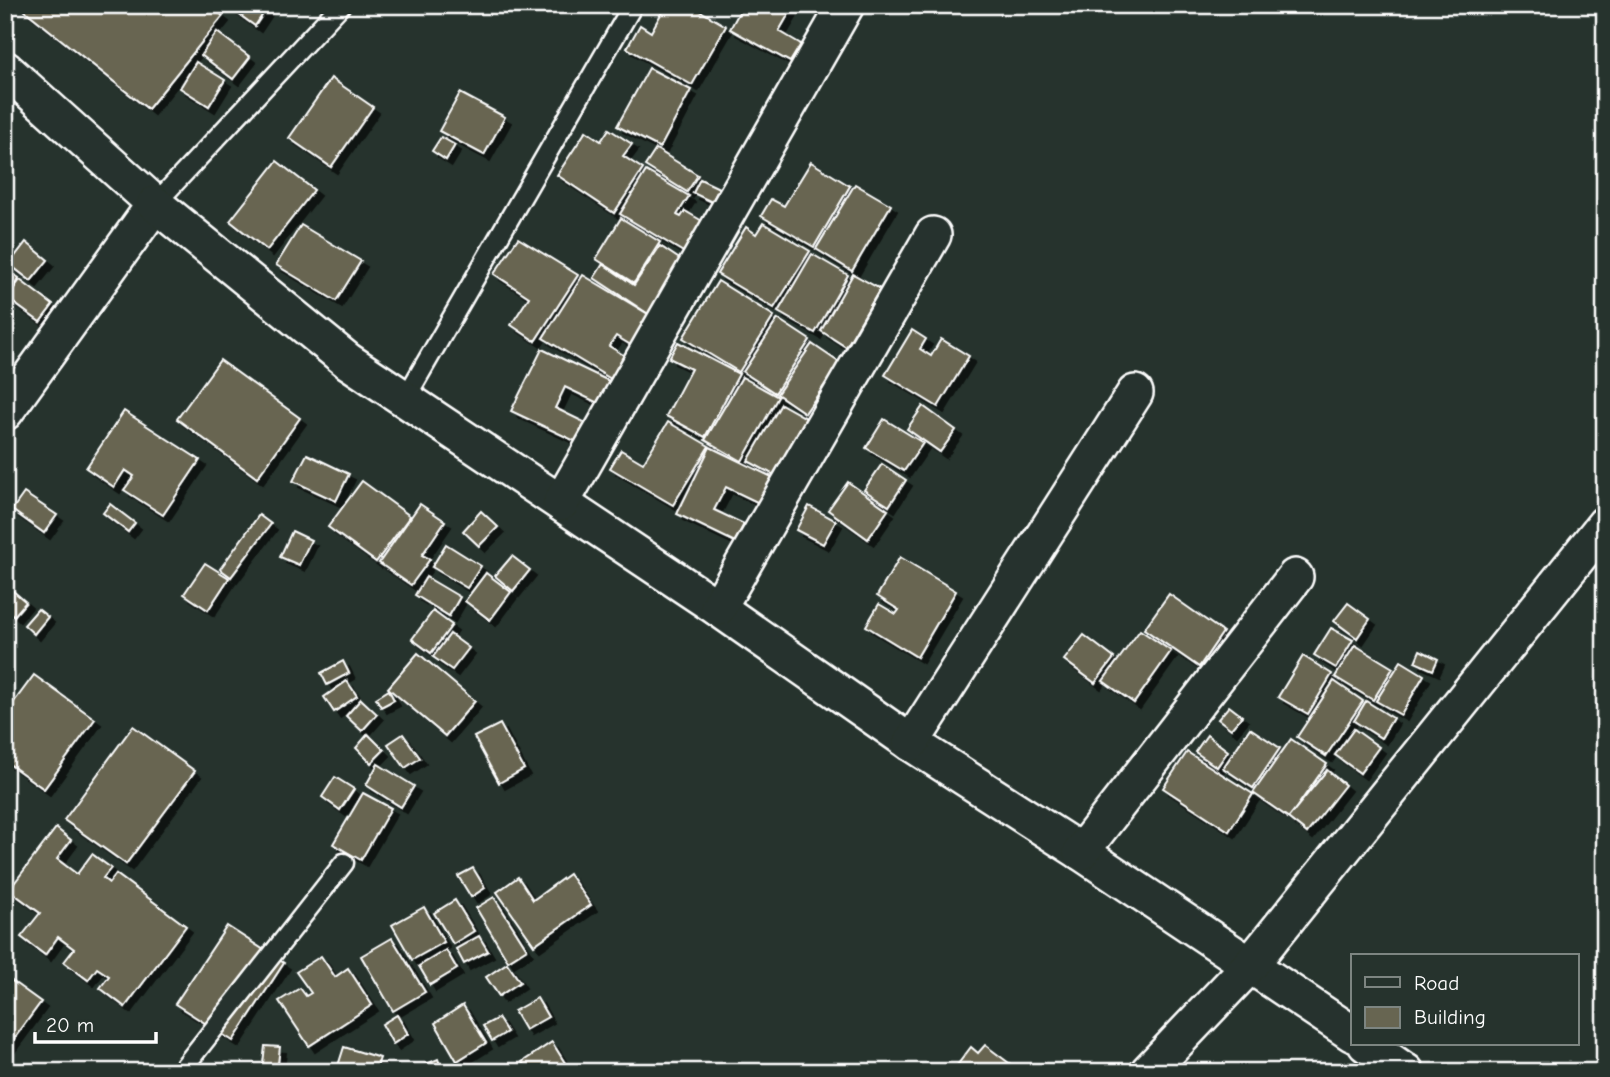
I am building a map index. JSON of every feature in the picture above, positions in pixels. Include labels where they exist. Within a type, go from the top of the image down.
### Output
[{"type":"street","points":[[561,503],[846,5]]},
{"type":"street","points":[[5,69],[155,204],[348,361],[718,608],[911,743],[1082,852],[1351,1033]]},
{"type":"street","points":[[5,412],[155,204]]},
{"type":"street","points":[[718,608],[933,235]]},
{"type":"street","points":[[911,743],[1135,393]]},
{"type":"street","points":[[1148,1072],[1250,965],[1605,524]]},
{"type":"street","points":[[1082,852],[1294,577]]},
{"type":"street","points":[[1369,1046],[1406,1072]]},
{"type":"lane","points":[[155,204],[341,5]]},
{"type":"lane","points":[[405,400],[633,5]]},
{"type":"lane","points":[[180,1072],[344,863]]},
{"type":"building","points":[[18,5],[209,5],[223,16],[148,109]]},
{"type":"building","points":[[226,5],[269,5],[255,26]]},
{"type":"building","points":[[666,5],[690,5],[726,26],[692,85],[627,48],[640,25],[651,32]]},
{"type":"building","points":[[743,5],[794,5],[779,31],[801,44],[790,62],[730,29]]},
{"type":"building","points":[[217,32],[250,57],[233,79],[201,55]]},
{"type":"building","points":[[196,62],[225,80],[209,106],[180,88]]},
{"type":"building","points":[[649,68],[691,90],[660,148],[617,126]]},
{"type":"building","points":[[331,78],[373,107],[331,167],[289,138]]},
{"type":"building","points":[[460,93],[505,117],[484,155],[439,131]]},
{"type":"building","points":[[609,129],[632,144],[623,156],[643,169],[614,213],[557,175],[586,131],[601,141]]},
{"type":"building","points":[[441,137],[455,145],[446,160],[432,151]]},
{"type":"building","points":[[656,149],[698,175],[687,192],[645,166]]},
{"type":"building","points":[[277,161],[314,190],[267,250],[230,221]]},
{"type":"building","points":[[811,162],[850,186],[814,247],[761,216],[771,199],[784,206]]},
{"type":"building","points":[[646,171],[689,196],[677,215],[681,217],[685,211],[704,222],[685,253],[620,214]]},
{"type":"building","points":[[700,179],[719,188],[712,202],[693,193]]},
{"type":"building","points":[[855,184],[891,205],[852,271],[816,249]]},
{"type":"building","points":[[621,218],[660,242],[634,283],[596,259]]},
{"type":"building","points":[[763,223],[810,251],[774,308],[717,274],[746,227],[756,234]]},
{"type":"building","points":[[301,225],[361,261],[336,301],[276,265]]},
{"type":"building","points":[[518,238],[578,275],[535,341],[511,325],[529,297],[494,274]]},
{"type":"building","points":[[26,242],[48,260],[31,281],[9,264]]},
{"type":"building","points":[[660,246],[687,264],[653,317],[594,278],[603,264],[634,285]]},
{"type":"building","points":[[812,254],[848,275],[815,333],[778,312]]},
{"type":"building","points":[[5,268],[19,278],[9,293],[5,290]]},
{"type":"building","points":[[853,274],[880,289],[846,347],[821,331]]},
{"type":"building","points":[[583,275],[653,317],[634,347],[616,336],[609,346],[625,356],[611,379],[543,338]]},
{"type":"building","points":[[20,280],[53,305],[40,322],[7,298]]},
{"type":"building","points":[[718,281],[774,316],[739,372],[683,338]]},
{"type":"building","points":[[778,319],[810,340],[775,393],[743,372]]},
{"type":"building","points":[[912,330],[926,339],[920,349],[931,356],[941,339],[969,356],[938,407],[885,375]]},
{"type":"building","points":[[678,342],[739,374],[705,437],[666,416],[691,369],[669,358]]},
{"type":"building","points":[[812,344],[840,363],[805,413],[777,394]]},
{"type":"building","points":[[542,349],[611,382],[600,404],[565,387],[555,408],[588,424],[579,443],[511,411]]},
{"type":"building","points":[[220,360],[300,418],[257,478],[177,419]]},
{"type":"building","points":[[742,377],[778,397],[742,461],[705,440]]},
{"type":"building","points":[[781,404],[806,418],[774,475],[748,461]]},
{"type":"building","points":[[923,406],[956,430],[940,452],[907,429]]},
{"type":"building","points":[[124,411],[200,460],[163,515],[124,490],[134,476],[125,470],[114,487],[86,468]]},
{"type":"building","points":[[884,419],[923,443],[904,471],[866,448]]},
{"type":"building","points":[[668,422],[709,446],[673,505],[610,468],[621,450],[643,463]]},
{"type":"building","points":[[710,447],[772,477],[759,503],[726,487],[714,510],[744,524],[735,542],[677,514]]},
{"type":"building","points":[[307,454],[349,474],[336,501],[293,481]]},
{"type":"building","points":[[882,464],[906,480],[889,506],[864,490]]},
{"type":"building","points":[[362,481],[410,516],[376,562],[328,527]]},
{"type":"building","points":[[848,482],[888,510],[868,539],[828,510]]},
{"type":"building","points":[[24,493],[57,515],[44,533],[12,510]]},
{"type":"building","points":[[110,504],[135,523],[128,532],[103,513]]},
{"type":"building","points":[[420,504],[445,521],[422,555],[430,559],[411,585],[379,563]]},
{"type":"building","points":[[809,506],[836,521],[823,544],[796,530]]},
{"type":"building","points":[[481,511],[498,527],[479,546],[463,531]]},
{"type":"building","points":[[259,515],[271,524],[231,577],[220,569]]},
{"type":"building","points":[[292,531],[311,540],[299,565],[280,557]]},
{"type":"building","points":[[446,544],[481,566],[467,588],[432,567]]},
{"type":"building","points":[[512,556],[530,570],[513,591],[495,576]]},
{"type":"building","points":[[900,557],[956,591],[917,657],[866,626],[879,604],[896,614],[899,610],[877,596]]},
{"type":"building","points":[[205,563],[229,578],[208,610],[184,594]]},
{"type":"building","points":[[486,573],[511,592],[490,620],[465,601]]},
{"type":"building","points":[[426,577],[460,597],[449,616],[415,595]]},
{"type":"building","points":[[12,590],[26,602],[14,616],[5,608],[5,598]]},
{"type":"building","points":[[1169,594],[1223,632],[1199,667],[1144,629]]},
{"type":"building","points":[[1348,603],[1370,619],[1357,638],[1334,621]]},
{"type":"building","points":[[38,609],[48,617],[34,634],[24,625]]},
{"type":"building","points":[[433,611],[452,625],[431,653],[412,639]]},
{"type":"building","points":[[1331,628],[1353,640],[1336,668],[1314,655]]},
{"type":"building","points":[[1140,630],[1171,651],[1134,703],[1103,681]]},
{"type":"building","points":[[450,634],[469,648],[452,670],[433,657]]},
{"type":"building","points":[[1084,635],[1114,658],[1095,683],[1064,660]]},
{"type":"building","points":[[1355,645],[1393,668],[1373,700],[1335,677]]},
{"type":"building","points":[[1420,650],[1438,659],[1433,670],[1415,662]]},
{"type":"building","points":[[418,653],[475,701],[445,736],[388,688]]},
{"type":"building","points":[[1303,656],[1332,674],[1308,714],[1278,697]]},
{"type":"building","points":[[343,661],[349,673],[327,685],[321,673]]},
{"type":"building","points":[[1401,661],[1424,675],[1401,715],[1376,701]]},
{"type":"building","points":[[34,675],[95,719],[44,789],[5,761],[5,714]]},
{"type":"building","points":[[347,681],[357,696],[334,712],[324,697]]},
{"type":"building","points":[[1334,681],[1363,701],[1326,756],[1297,737]]},
{"type":"building","points":[[389,690],[394,700],[381,707],[376,698]]},
{"type":"building","points":[[361,699],[377,714],[362,731],[346,716]]},
{"type":"building","points":[[1366,701],[1393,718],[1381,738],[1354,721]]},
{"type":"building","points":[[1229,706],[1242,716],[1231,729],[1218,719]]},
{"type":"building","points":[[500,724],[524,769],[499,783],[474,737]]},
{"type":"building","points":[[133,726],[195,771],[126,864],[64,820]]},
{"type":"building","points":[[1250,728],[1280,748],[1253,788],[1223,768]]},
{"type":"building","points":[[1354,729],[1379,747],[1360,773],[1335,755]]},
{"type":"building","points":[[368,734],[384,750],[371,763],[356,748]]},
{"type":"building","points":[[403,734],[420,758],[405,768],[388,744]]},
{"type":"building","points":[[1207,735],[1228,751],[1217,767],[1195,752]]},
{"type":"building","points":[[1291,739],[1327,764],[1289,818],[1253,793]]},
{"type":"building","points":[[1187,752],[1253,794],[1229,831],[1163,788]]},
{"type":"building","points":[[378,764],[414,786],[401,807],[366,785]]},
{"type":"building","points":[[1327,770],[1345,785],[1307,833],[1288,818]]},
{"type":"building","points":[[335,777],[354,789],[340,810],[322,797]]},
{"type":"building","points":[[363,793],[391,808],[361,860],[333,844]]},
{"type":"building","points":[[56,828],[71,840],[57,859],[77,874],[92,854],[111,868],[103,878],[109,883],[116,874],[186,926],[125,1007],[100,988],[109,976],[97,968],[88,980],[64,962],[74,949],[58,937],[45,955],[21,937],[40,913],[9,890]]},
{"type":"building","points":[[473,868],[485,888],[471,897],[458,876]]},
{"type":"building","points":[[569,874],[591,905],[534,945],[497,892],[518,877],[533,900]]},
{"type":"building","points":[[494,897],[527,949],[508,961],[476,908]]},
{"type":"building","points":[[455,900],[474,931],[453,944],[434,913]]},
{"type":"building","points":[[424,907],[444,942],[412,960],[392,925]]},
{"type":"building","points":[[227,926],[284,963],[233,1041],[175,1004]]},
{"type":"building","points":[[479,936],[488,951],[464,964],[456,949]]},
{"type":"building","points":[[392,938],[425,992],[393,1011],[361,956]]},
{"type":"building","points":[[446,950],[457,969],[430,985],[419,966]]},
{"type":"building","points":[[321,956],[335,977],[348,968],[372,1005],[309,1046],[279,1001],[300,988],[306,996],[311,993],[296,972]]},
{"type":"building","points":[[507,963],[520,982],[499,996],[486,977]]},
{"type":"building","points":[[5,976],[41,1002],[5,1051]]},
{"type":"building","points":[[537,998],[548,1017],[525,1030],[514,1011]]},
{"type":"building","points":[[463,1005],[486,1043],[457,1061],[435,1023]]},
{"type":"building","points":[[397,1015],[408,1034],[393,1044],[382,1024]]},
{"type":"building","points":[[498,1018],[507,1032],[492,1041],[483,1026]]},
{"type":"building","points":[[552,1042],[565,1063],[552,1072],[529,1072],[522,1062]]},
{"type":"building","points":[[985,1045],[1021,1072],[952,1072],[971,1047],[978,1053]]},
{"type":"building","points":[[265,1046],[280,1047],[277,1072],[262,1072]]},
{"type":"building","points":[[344,1047],[380,1058],[375,1072],[336,1072]]},
{"type":"building","points":[[438,1059],[443,1072],[418,1072],[417,1068]]}]
